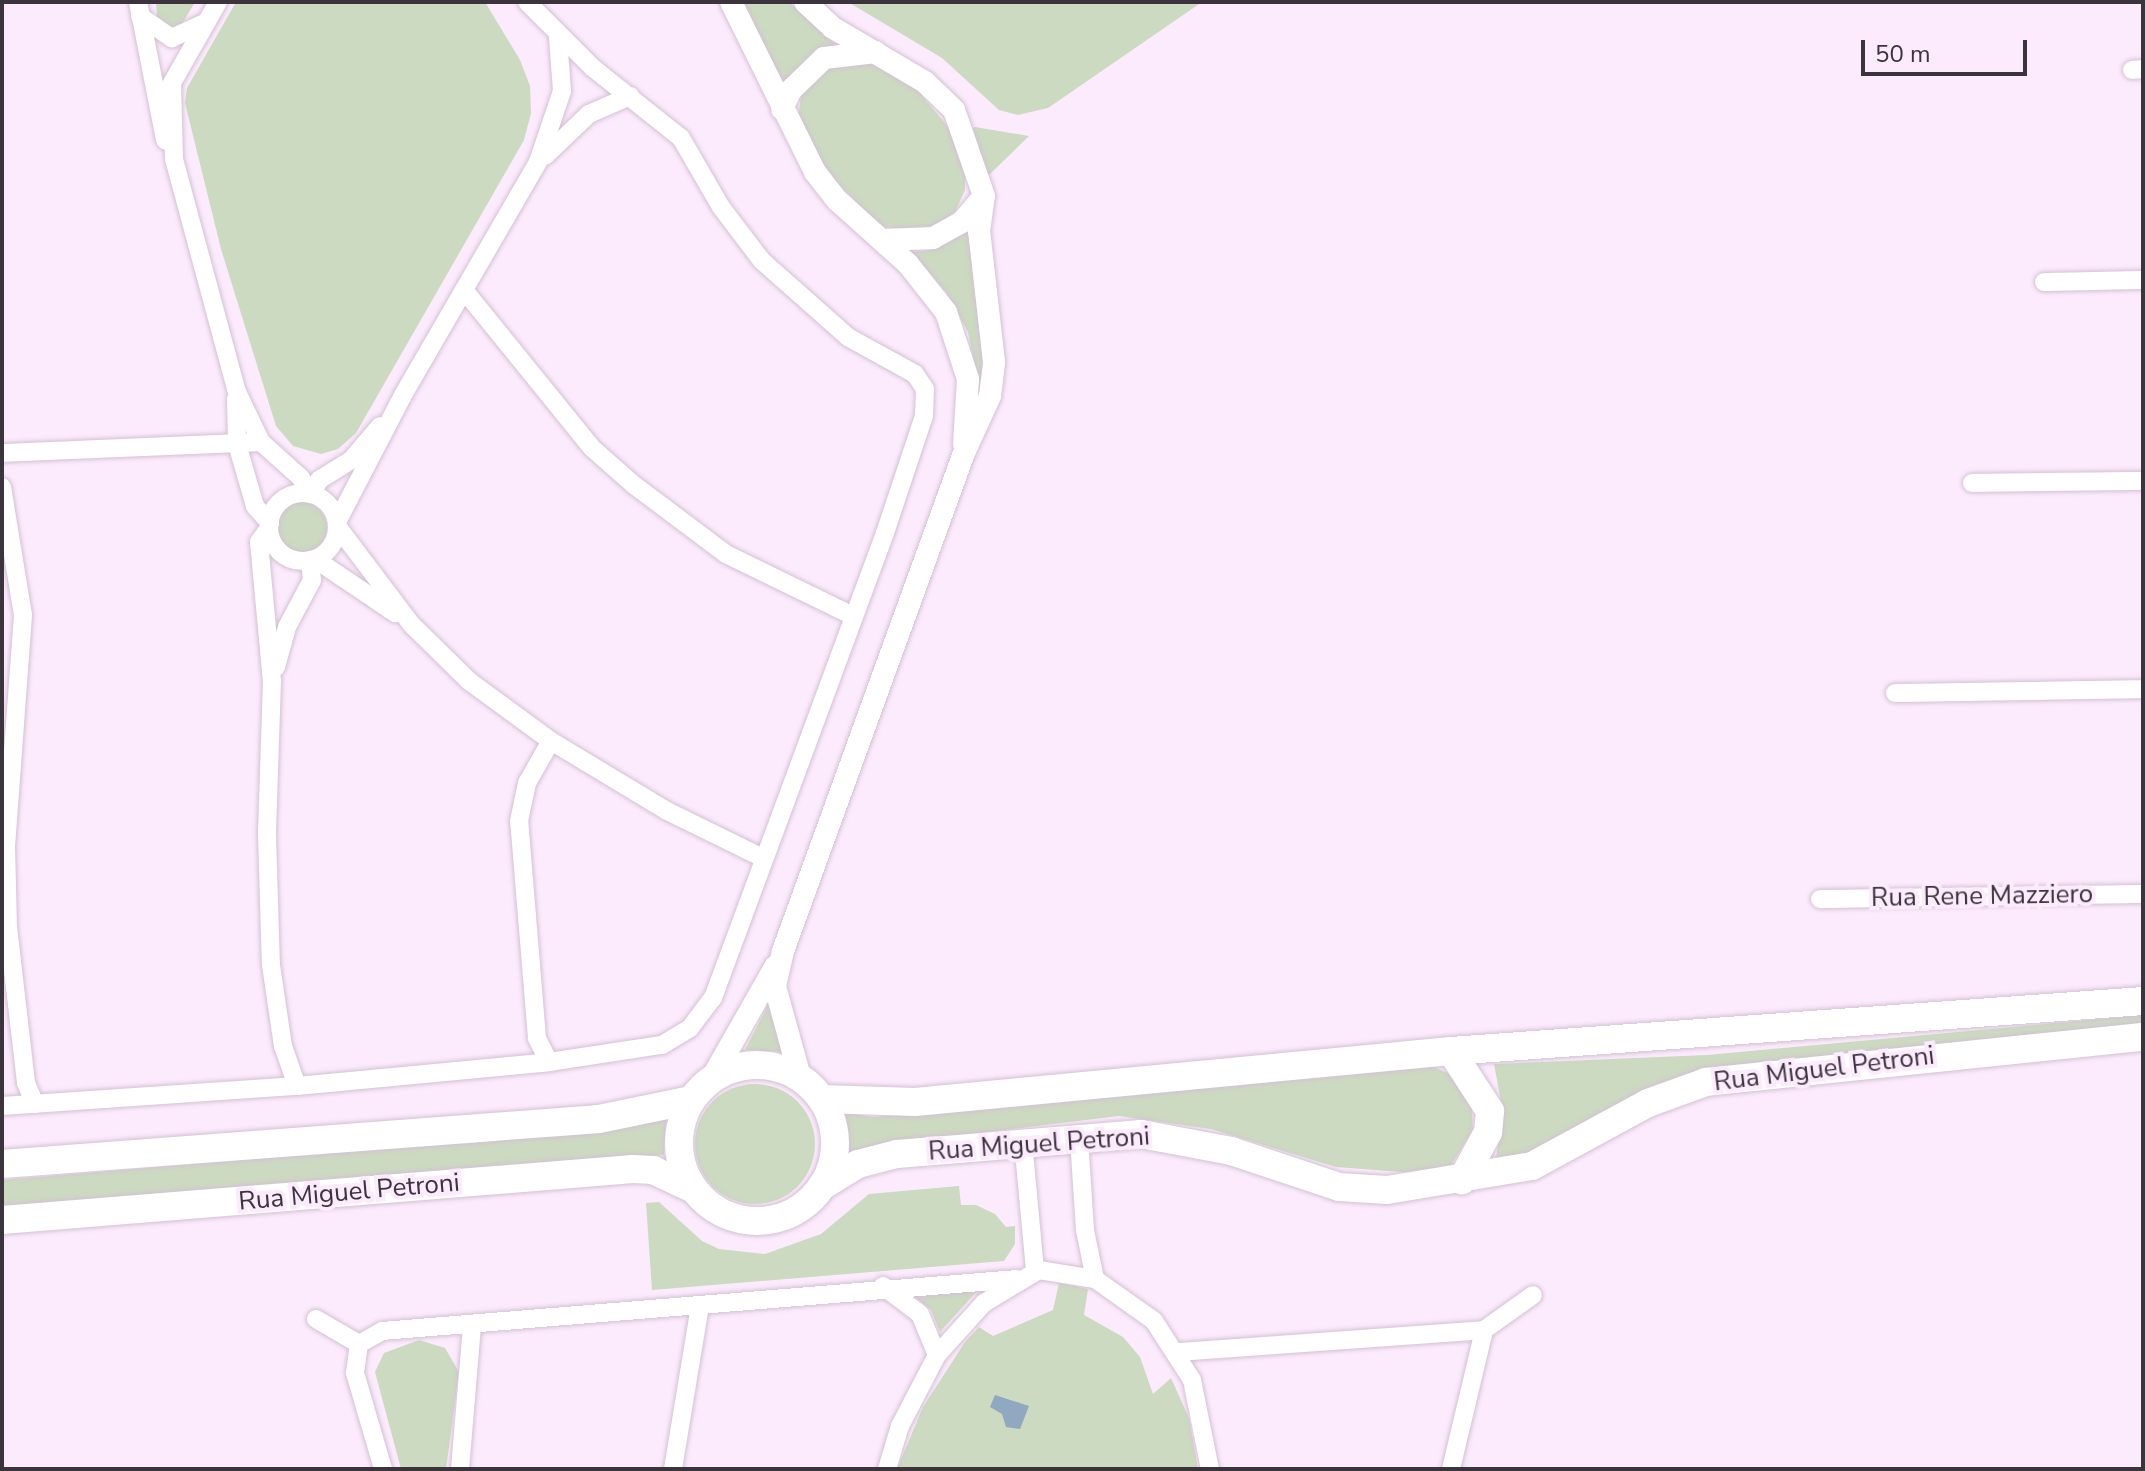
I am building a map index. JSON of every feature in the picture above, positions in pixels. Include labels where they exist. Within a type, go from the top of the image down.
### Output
[{"type":"main road","name":"Rua Miguel Petroni","points":[[822,1099],[915,1102],[1451,1051],[2143,1001]]},
{"type":"main road","name":"Rua Miguel Petroni","points":[[822,1186],[858,1164],[897,1154],[1023,1141],[1141,1134],[1189,1141],[1339,1187],[1387,1190],[1532,1166],[1616,1119],[1706,1082],[2143,1037]]},
{"type":"main road","points":[[1451,1051],[1490,1111],[1488,1132],[1462,1180]]},
{"type":"main road","points":[[772,1065],[800,1077],[822,1099],[834,1127],[834,1158],[822,1186],[801,1208],[773,1220],[757,1221],[713,1209],[691,1188],[679,1144],[691,1100],[712,1078],[741,1066],[772,1065]]},
{"type":"main road","name":"Rua Miguel Petroni","points":[[2,1164],[599,1119],[691,1100]]},
{"type":"main road","name":"Rua Miguel Petroni","points":[[2,1220],[633,1169],[653,1170],[691,1188]]},
{"type":"street","points":[[174,159],[172,83],[218,2]]},
{"type":"street","points":[[2,1106],[297,1086],[549,1062],[662,1045],[690,1028],[713,998],[924,416],[925,389],[915,374],[848,337],[762,261],[721,207],[681,138],[558,38],[527,2]]},
{"type":"street","points":[[731,2],[815,172],[838,201],[884,240],[930,288],[956,332],[968,379],[964,453]]},
{"type":"street","points":[[800,1077],[775,986],[783,951],[964,453],[990,396],[994,362],[979,231],[984,196],[954,110],[925,82],[833,28],[805,2]]},
{"type":"street","points":[[139,9],[172,38],[206,21]]},
{"type":"street","points":[[139,9],[157,112],[174,159],[237,392],[261,442],[301,478],[311,494],[328,504],[337,524],[411,624],[469,681],[551,741],[667,811],[763,858]]},
{"type":"street","points":[[272,681],[287,627],[312,580],[313,560],[331,546],[337,524],[403,395],[538,162],[562,91],[558,38]]},
{"type":"street","points":[[782,109],[791,90],[824,58],[877,52]]},
{"type":"street","points":[[538,162],[589,114],[630,96]]},
{"type":"street","points":[[884,240],[933,238],[962,222],[984,196]]},
{"type":"street","points":[[2044,282],[2143,280]]},
{"type":"street","points":[[464,290],[592,448],[655,503],[726,554],[853,616]]},
{"type":"street","points":[[237,392],[237,444],[255,506],[282,554],[313,560],[411,624]]},
{"type":"street","points":[[297,1086],[283,1046],[271,965],[267,834],[272,681],[259,542],[279,504],[311,494],[319,480],[364,447],[403,395]]},
{"type":"street","points":[[2,453],[261,442]]},
{"type":"street","points":[[1972,483],[2143,481]]},
{"type":"street","points":[[2,487],[23,615],[6,846],[8,927],[26,1083],[35,1104]]},
{"type":"street","points":[[1895,693],[2143,689]]},
{"type":"street","points":[[549,1062],[537,1038],[519,821],[527,783],[551,741]]},
{"type":"street","name":"Rua Rene Mazziero","points":[[1820,899],[2143,894]]},
{"type":"street","points":[[712,1078],[783,951]]},
{"type":"street","points":[[1079,1138],[1085,1230],[1095,1279]]},
{"type":"street","points":[[1023,1141],[1035,1271]]},
{"type":"street","points":[[887,1469],[900,1426],[937,1355],[984,1303],[1017,1279],[1035,1271],[1095,1279],[1154,1321],[1179,1352],[1203,1412],[1210,1469]]},
{"type":"street","points":[[359,1344],[382,1331],[472,1327],[883,1286],[1017,1279]]},
{"type":"street","points":[[883,1286],[920,1314],[937,1355]]},
{"type":"street","points":[[1179,1352],[1484,1330],[1533,1295]]},
{"type":"street","points":[[673,1469],[700,1306]]},
{"type":"street","points":[[316,1319],[359,1344]]},
{"type":"street","points":[[460,1469],[472,1327]]},
{"type":"street","points":[[1451,1469],[1484,1330]]},
{"type":"street","points":[[359,1344],[355,1373],[383,1469]]},
{"type":"green space","points":[[156,2],[195,2],[182,24],[168,28],[157,17]]},
{"type":"green space","points":[[236,2],[485,2],[520,60],[530,86],[531,113],[524,140],[356,433],[338,449],[321,454],[293,446],[276,426],[221,249],[185,103],[187,88]]},
{"type":"green space","points":[[740,2],[789,2],[836,45],[808,58],[784,85]]},
{"type":"green space","points":[[848,2],[1202,2],[1048,108],[1018,115],[999,110],[942,58]]},
{"type":"green space","points":[[873,62],[918,91],[949,128],[965,172],[965,190],[955,212],[941,223],[920,230],[882,227],[827,173],[798,118],[801,96],[814,77],[832,67]]},
{"type":"green space","points":[[975,127],[1029,136],[987,177]]},
{"type":"green space","points":[[968,232],[985,360],[980,391],[968,332],[946,292],[911,252],[931,250]]},
{"type":"green space","points":[[301,502],[319,510],[327,528],[319,546],[301,554],[283,546],[275,528],[283,510]]},
{"type":"green space","points":[[771,1003],[782,1052],[745,1050],[767,1007]]},
{"type":"green space","points":[[2143,1015],[2143,1026],[1726,1068],[1523,1157],[1496,1158],[1503,1112],[1494,1064],[1707,1055]]},
{"type":"green space","points":[[1434,1067],[1452,1075],[1472,1105],[1473,1130],[1451,1165],[1414,1173],[1336,1167],[1211,1129],[1119,1116],[904,1142],[850,1156],[845,1118],[848,1113],[872,1117]]},
{"type":"green space","points":[[755,1084],[778,1088],[798,1101],[811,1121],[815,1144],[811,1167],[798,1187],[778,1200],[755,1204],[732,1200],[712,1187],[699,1167],[695,1144],[699,1121],[712,1101],[732,1088]]},
{"type":"green space","points":[[666,1118],[664,1155],[2,1207],[2,1180],[626,1128]]},
{"type":"green space","points":[[959,1186],[961,1205],[976,1205],[995,1214],[1006,1227],[1015,1226],[1015,1244],[1004,1261],[652,1290],[646,1203],[659,1202],[702,1241],[719,1249],[765,1254],[821,1234],[869,1194]]},
{"type":"green space","points":[[1059,1283],[1088,1289],[1084,1315],[1123,1337],[1140,1357],[1153,1394],[1171,1378],[1189,1418],[1198,1469],[897,1469],[923,1407],[965,1342],[979,1327],[993,1336],[1053,1310]]},
{"type":"green space","points":[[978,1290],[940,1332],[931,1310],[912,1294]]},
{"type":"green space","points":[[419,1340],[445,1348],[459,1372],[446,1469],[401,1469],[375,1372],[384,1353]]},
{"type":"water","points":[[995,1395],[1029,1406],[1020,1429],[1006,1427],[1002,1414],[990,1407]]}]
